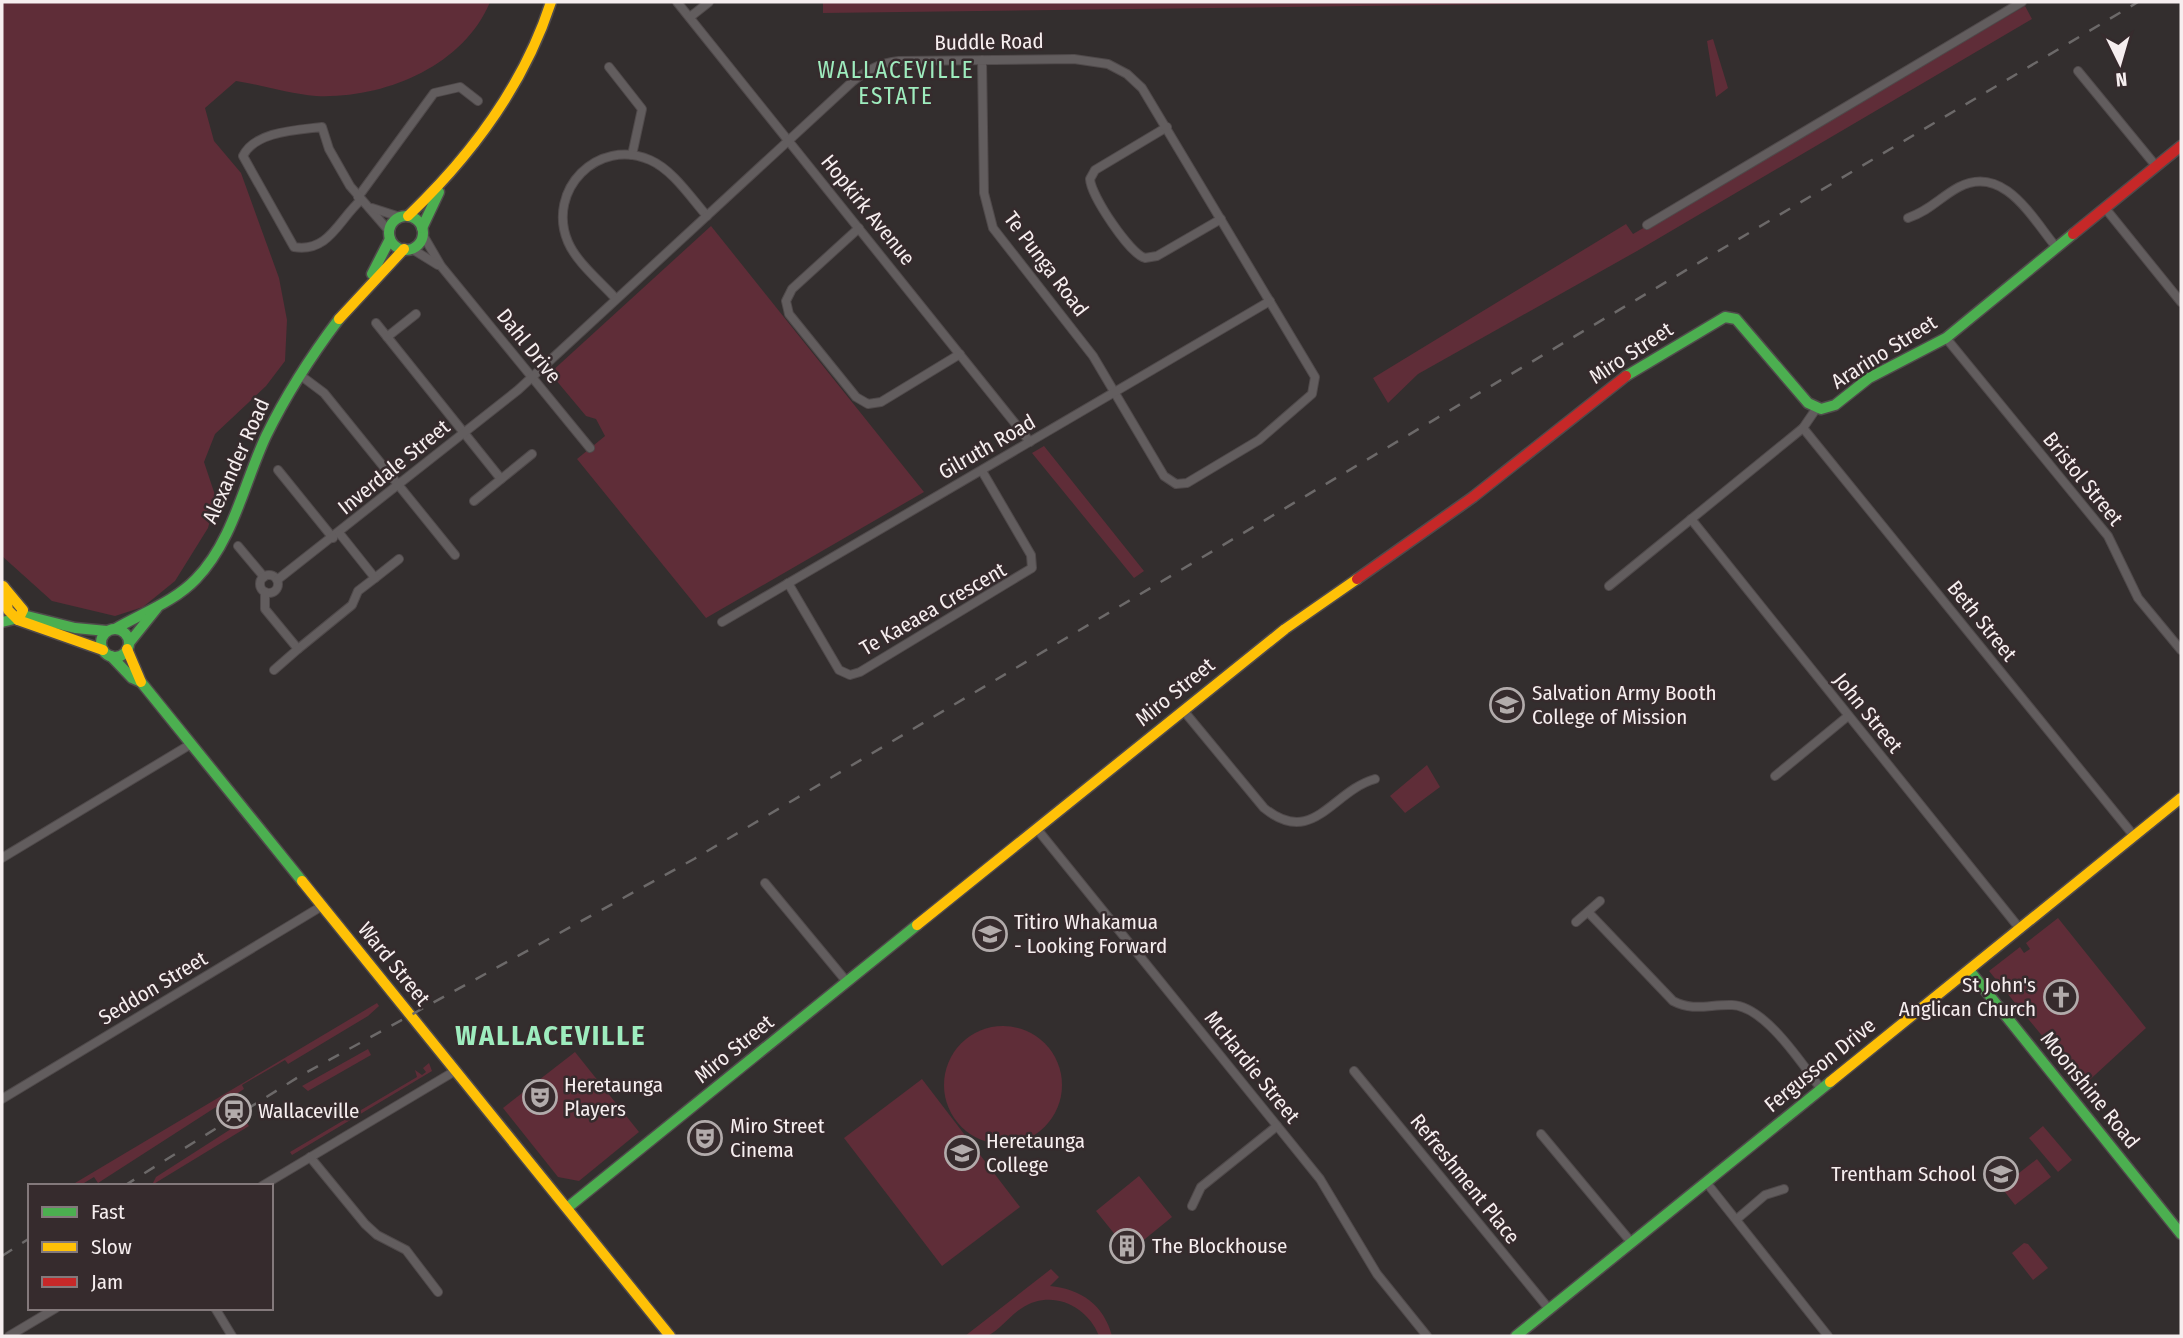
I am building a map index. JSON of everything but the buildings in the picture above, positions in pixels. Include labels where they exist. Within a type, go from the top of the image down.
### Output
[{"type":"street","name":"Alexander Road","points":[[111,630],[158,608],[197,579],[219,549],[272,421],[300,375],[366,286],[390,235],[392,223],[404,216],[448,174],[525,67],[551,2]]},
{"type":"street","name":"Hopkirk Avenue","points":[[677,2],[1030,442]]},
{"type":"street","points":[[690,17],[709,2]]},
{"type":"street","points":[[1647,225],[2019,3]]},
{"type":"street","name":"Buddle Road","points":[[531,376],[862,74],[880,64],[899,61],[1087,59],[1108,64],[1127,74],[1142,88],[1167,127],[1270,301]]},
{"type":"street","name":"Te Punga Road","points":[[982,60],[984,193],[989,219],[1003,243],[1094,356],[1166,479],[1180,484],[1191,481],[1263,437],[1314,390],[1314,375],[1270,301]]},
{"type":"street","points":[[609,67],[642,109],[632,155]]},
{"type":"street","points":[[2078,71],[2156,166]]},
{"type":"street","points":[[408,249],[397,247],[369,206],[360,198],[329,149],[322,127],[272,135],[246,151],[243,156],[294,247],[316,246],[327,240],[360,198],[435,93],[460,87],[478,101]]},
{"type":"street","points":[[1167,127],[1095,170],[1090,179],[1094,195],[1132,249],[1145,258],[1157,256],[1221,219]]},
{"type":"street","name":"Ararino Street","points":[[1609,586],[1803,429],[1816,409],[1835,405],[1869,378],[1945,338],[2181,146]]},
{"type":"street","points":[[616,299],[569,246],[565,233],[563,208],[569,187],[587,166],[610,156],[632,155],[660,165],[707,216]]},
{"type":"street","name":"Alexander Road","points":[[366,286],[408,249],[419,243],[448,174]]},
{"type":"street","points":[[1908,218],[1928,211],[1957,187],[1973,181],[1990,180],[2014,196],[2056,247]]},
{"type":"street","points":[[369,206],[415,219],[422,231]]},
{"type":"street","points":[[2105,208],[2181,302]]},
{"type":"street","points":[[859,228],[792,289],[786,301],[789,314],[856,397],[867,404],[881,401],[960,354]]},
{"type":"street","name":"Dahl Drive","points":[[422,231],[441,267],[590,448]]},
{"type":"street","name":"Dahl Drive","points":[[408,249],[441,267]]},
{"type":"street","name":"Gilruth Road","points":[[722,622],[1270,301]]},
{"type":"street","points":[[387,337],[416,314]]},
{"type":"street","name":"Miro Street","points":[[566,1208],[1296,622],[1499,478],[1630,373],[1718,320],[1725,317],[1737,319],[1804,399],[1816,409]]},
{"type":"street","points":[[376,323],[501,480]]},
{"type":"street","name":"Bristol Street","points":[[1945,338],[2108,536],[2138,598],[2181,650]]},
{"type":"street","points":[[300,375],[324,394],[455,555]]},
{"type":"street","name":"Inverdale Street","points":[[265,592],[275,590],[277,580],[337,536],[531,376]]},
{"type":"street","name":"Beth Street","points":[[1803,429],[2134,836]]},
{"type":"street","points":[[474,501],[532,454]]},
{"type":"street","points":[[278,470],[375,578]]},
{"type":"street","name":"Te Kaeaea Crescent","points":[[788,583],[839,670],[850,675],[860,672],[1032,568],[1031,555],[982,471]]},
{"type":"street","name":"John Street","points":[[1691,519],[2020,929]]},
{"type":"street","points":[[238,546],[264,577]]},
{"type":"street","points":[[274,670],[352,605],[358,591],[399,559]]},
{"type":"street","points":[[264,577],[272,576],[277,580]]},
{"type":"street","points":[[264,577],[260,584],[265,592],[265,609],[298,649]]},
{"type":"street","points":[[3,586],[8,610],[18,621]]},
{"type":"street","points":[[727,607],[733,616]]},
{"type":"street","name":"Alexander Road","points":[[128,646],[158,608]]},
{"type":"street","points":[[2,622],[18,621],[27,616],[75,628],[111,630],[126,634],[128,646],[121,655],[107,653],[101,642],[111,630]]},
{"type":"street","name":"Ward Street","points":[[18,621],[107,653],[132,678],[141,682]]},
{"type":"street","name":"Ward Street","points":[[128,646],[141,682],[670,1336]]},
{"type":"street","points":[[1184,710],[1275,818],[1308,822],[1363,782],[1375,779]]},
{"type":"street","points":[[1775,776],[1847,716]]},
{"type":"street","points":[[2,858],[191,744]]},
{"type":"street","name":"Fergusson Drive","points":[[1516,1336],[2181,798]]},
{"type":"street","name":"McHardie Street","points":[[1037,829],[1320,1179],[1377,1274],[1427,1336]]},
{"type":"street","points":[[765,883],[847,982]]},
{"type":"street","points":[[1576,922],[1600,901]]},
{"type":"street","name":"Seddon Street","points":[[2,1099],[322,906]]},
{"type":"street","points":[[1588,912],[1674,1001],[1685,1007],[1730,1004],[1754,1011],[1821,1089]]},
{"type":"street","name":"Moonshine Road","points":[[1969,970],[2181,1234]]},
{"type":"street","points":[[265,1184],[455,1070]]},
{"type":"street","name":"Refreshment Place","points":[[1354,1071],[1549,1309]]},
{"type":"street","points":[[1192,1206],[1201,1187],[1277,1126]]},
{"type":"street","points":[[1541,1134],[1631,1242]]},
{"type":"street","points":[[310,1157],[365,1224],[377,1235],[406,1250],[438,1292]]},
{"type":"street","points":[[1706,1182],[1828,1336]]},
{"type":"street","points":[[1737,1219],[1765,1195],[1784,1189]]},
{"type":"street","points":[[9,1336],[53,1310]]},
{"type":"street","points":[[216,1310],[232,1336]]},
{"type":"street","points":[[29,1324],[31,1336]]},
{"type":"shaded area","points":[[2,2],[490,2],[478,25],[461,45],[441,61],[393,85],[368,92],[316,96],[236,81],[205,108],[214,141],[241,173],[279,278],[287,320],[285,361],[266,386],[215,434],[204,462],[216,498],[208,528],[175,581],[143,607],[115,616],[52,601],[2,556]]},
{"type":"shaded area","points":[[823,2],[1666,2],[823,13]]},
{"type":"shaded area","points":[[2025,6],[2032,19],[1637,251],[1418,374],[1388,403],[1373,378],[1626,224],[1633,234]]},
{"type":"shaded area","points":[[1713,39],[1728,88],[1716,97],[1707,41]]},
{"type":"shaded area","points":[[711,226],[924,492],[706,618],[577,459],[605,436],[596,419],[586,416],[550,373]]},
{"type":"shaded area","points":[[1044,446],[1144,571],[1134,578],[1032,453]]},
{"type":"shaded area","points":[[1427,765],[1440,787],[1405,813],[1390,796]]},
{"type":"shaded area","points":[[2058,918],[2146,1028],[2083,1086],[1989,971],[2020,947],[2024,953],[2030,949],[2026,943]]},
{"type":"shaded area","points":[[377,1003],[379,1006],[368,1016],[288,1064],[285,1060],[242,1085],[244,1089],[98,1183],[94,1177],[82,1184],[73,1184]]},
{"type":"shaded area","points":[[1003,1026],[1026,1030],[1045,1043],[1058,1062],[1062,1085],[1058,1108],[1045,1127],[1026,1140],[1003,1144],[980,1140],[961,1127],[948,1108],[944,1085],[948,1062],[961,1043],[980,1030]]},
{"type":"shaded area","points":[[368,1049],[371,1055],[308,1091],[302,1086]]},
{"type":"shaded area","points":[[575,1052],[639,1132],[579,1181],[558,1177],[503,1108]]},
{"type":"shaded area","points":[[429,1063],[432,1071],[292,1155],[290,1152],[417,1077],[415,1070],[422,1075],[426,1072],[423,1068]]},
{"type":"shaded area","points":[[922,1079],[1020,1207],[942,1266],[844,1138]]},
{"type":"shaded area","points":[[245,1120],[249,1126],[152,1184],[156,1177]]},
{"type":"shaded area","points":[[2043,1126],[2072,1160],[2058,1172],[2029,1138]]},
{"type":"shaded area","points":[[2037,1159],[2051,1177],[2015,1205],[2001,1187]]},
{"type":"shaded area","points":[[1139,1176],[1172,1217],[1129,1252],[1096,1211]]},
{"type":"shaded area","points":[[2024,1243],[2028,1244],[2048,1268],[2033,1280],[2012,1253]]},
{"type":"shaded area","points":[[1051,1269],[1059,1277],[1050,1286],[1072,1291],[1090,1300],[1103,1316],[1112,1336],[1099,1336],[1086,1316],[1067,1303],[1045,1300],[1022,1308],[987,1336],[965,1336]]},
{"type":"railway","points":[[127,1184],[300,1076],[694,859],[2138,2]]},
{"type":"railway","points":[[2,1256],[28,1239]]},
{"type":"traffic: fast","points":[[422,228],[439,192]]},
{"type":"traffic: fast","points":[[406,216],[418,221],[423,233],[418,245],[406,250],[394,245],[389,233],[394,221],[406,216]]},
{"type":"traffic: fast","points":[[1626,376],[1725,317],[1736,319],[1808,403],[1821,409],[1835,405],[1869,378],[1946,338],[2073,234]]},
{"type":"traffic: fast","points":[[372,274],[390,239]]},
{"type":"traffic: fast","points":[[115,629],[178,594],[209,564],[229,529],[266,436],[300,376],[339,319]]},
{"type":"traffic: fast","points":[[129,643],[157,608]]},
{"type":"traffic: fast","points":[[2,622],[27,616],[75,628],[107,631]]},
{"type":"traffic: fast","points":[[115,629],[125,633],[129,643],[125,653],[115,657],[105,653],[101,643],[105,633],[115,629]]},
{"type":"traffic: fast","points":[[111,656],[132,678],[141,682],[302,881]]},
{"type":"traffic: fast","points":[[567,1208],[917,925]]},
{"type":"traffic: fast","points":[[1969,970],[2181,1234]]},
{"type":"traffic: fast","points":[[1516,1336],[1830,1082]]},
{"type":"traffic: slow","points":[[408,216],[453,169],[493,118],[526,62],[551,2]]},
{"type":"traffic: slow","points":[[339,319],[404,249]]},
{"type":"traffic: slow","points":[[917,925],[1285,629],[1357,579]]},
{"type":"traffic: slow","points":[[3,586],[23,610],[18,620]]},
{"type":"traffic: slow","points":[[4,587],[8,610],[18,620],[103,650]]},
{"type":"traffic: slow","points":[[127,649],[141,682]]},
{"type":"traffic: slow","points":[[1830,1082],[2181,798]]},
{"type":"traffic: slow","points":[[302,881],[670,1336]]},
{"type":"traffic: jam","points":[[2073,234],[2181,146]]},
{"type":"traffic: jam","points":[[1357,579],[1473,497],[1626,376]]},
{"type":"place","name":"Salvation Army Booth College of Mission","points":[[1507,705]]},
{"type":"place","name":"Titiro Whakamua - Looking Forward","points":[[990,934]]},
{"type":"place","name":"St John's Anglican Church","points":[[2061,997]]},
{"type":"place","name":"Heretaunga Players","points":[[540,1097]]},
{"type":"place","name":"Wallaceville","points":[[234,1111]]},
{"type":"place","name":"Miro Street Cinema","points":[[705,1138]]},
{"type":"place","name":"Heretaunga College","points":[[962,1153]]},
{"type":"place","name":"Trentham School","points":[[2001,1174]]},
{"type":"place","name":"The Blockhouse","points":[[1127,1246]]},
{"type":"district","name":"WALLACEVILLE ESTATE","points":[[896,83]]},
{"type":"district","name":"WALLACEVILLE","points":[[551,1035]]}]
